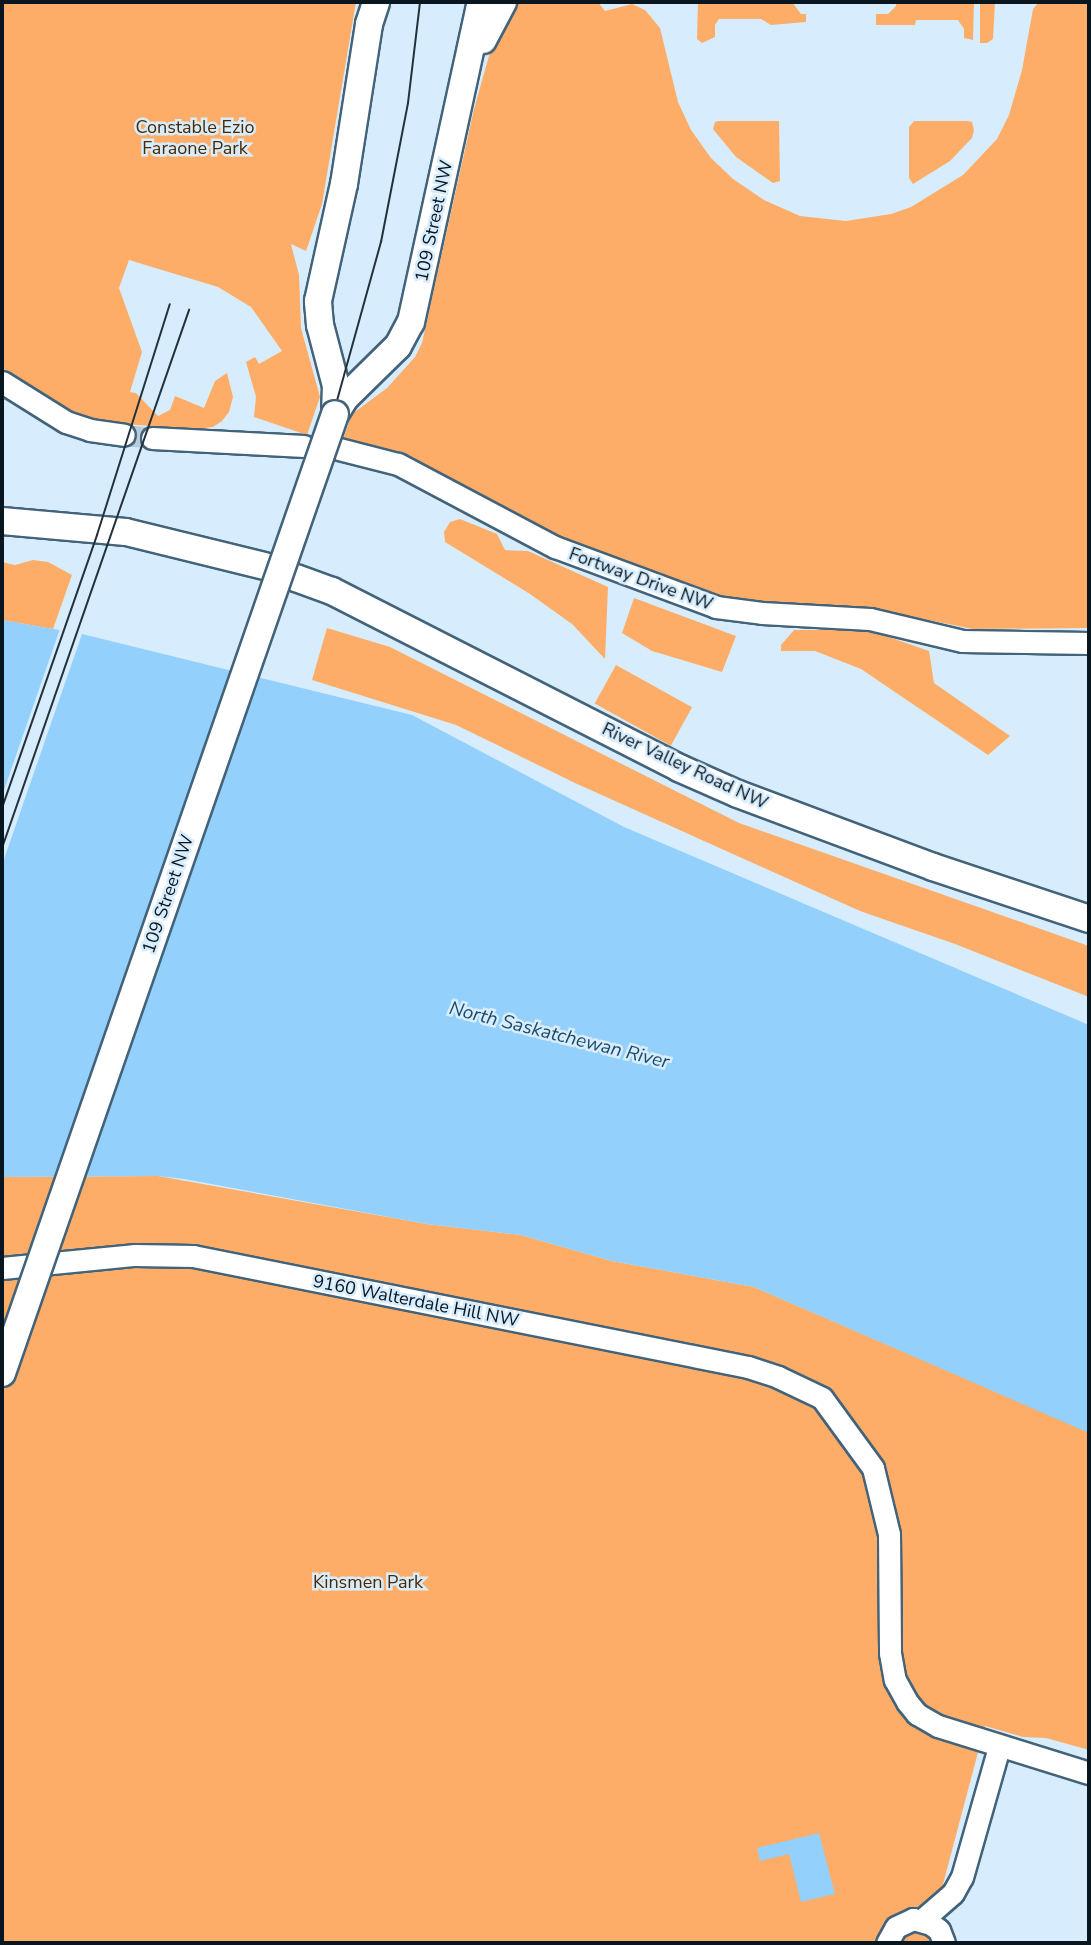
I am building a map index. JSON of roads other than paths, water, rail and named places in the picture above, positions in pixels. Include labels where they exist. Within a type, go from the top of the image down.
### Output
[{"type":"main road","name":"109 Street NW","points":[[2,1373],[335,414],[345,398],[393,352],[411,322],[481,2]]},
{"type":"main road","points":[[463,89],[491,20],[503,2]]},
{"type":"main road","name":"109 Street NW","points":[[335,414],[336,386],[320,325],[320,288],[344,184],[371,9]]},
{"type":"main road","points":[[2,521],[127,532],[264,566]]},
{"type":"main road","points":[[2,536],[70,535],[216,552]]},
{"type":"main road","name":"River Valley Road NW","points":[[296,578],[331,591],[738,794],[933,867],[1089,919]]},
{"type":"street","points":[[2,382],[66,422],[90,430],[124,435]]},
{"type":"street","points":[[152,438],[304,446]]},
{"type":"street","name":"Fortway Drive NW","points":[[339,449],[398,464],[555,547],[716,607],[762,613],[870,619],[962,641],[1089,643]]},
{"type":"street","name":"9160 Walterdale Hill NW","points":[[2,1268],[135,1255],[192,1256],[748,1367],[778,1377],[822,1398],[873,1468],[882,1497],[889,1534],[890,1653],[895,1680],[901,1693],[917,1714],[999,1747]]},
{"type":"street","points":[[887,1943],[891,1934],[904,1922],[922,1920],[953,1894],[962,1877],[999,1747],[1089,1773]]},
{"type":"street","points":[[922,1920],[939,1930],[944,1943]]},
{"type":"water","name":"North Saskatchewan River","points":[[2,620],[82,634],[412,715],[624,827],[1089,1025],[1089,1433],[754,1287],[612,1261],[521,1235],[427,1224],[184,1179],[158,1176],[2,1177]]},
{"type":"water","points":[[819,1833],[835,1894],[801,1902],[789,1854],[760,1861],[757,1848]]},
{"type":"tunnel","points":[[124,435],[152,438]]},
{"type":"tram line","points":[[2,1374],[259,637],[333,415],[381,242],[408,103],[420,2]]},
{"type":"tram line","points":[[2,808],[97,535],[170,304]]},
{"type":"tram line","points":[[2,848],[189,310]]},
{"type":"park label","name":"Constable Ezio Faraone Park","points":[[195,138]]},
{"type":"park label","name":"Kinsmen Park","points":[[368,1582]]}]
